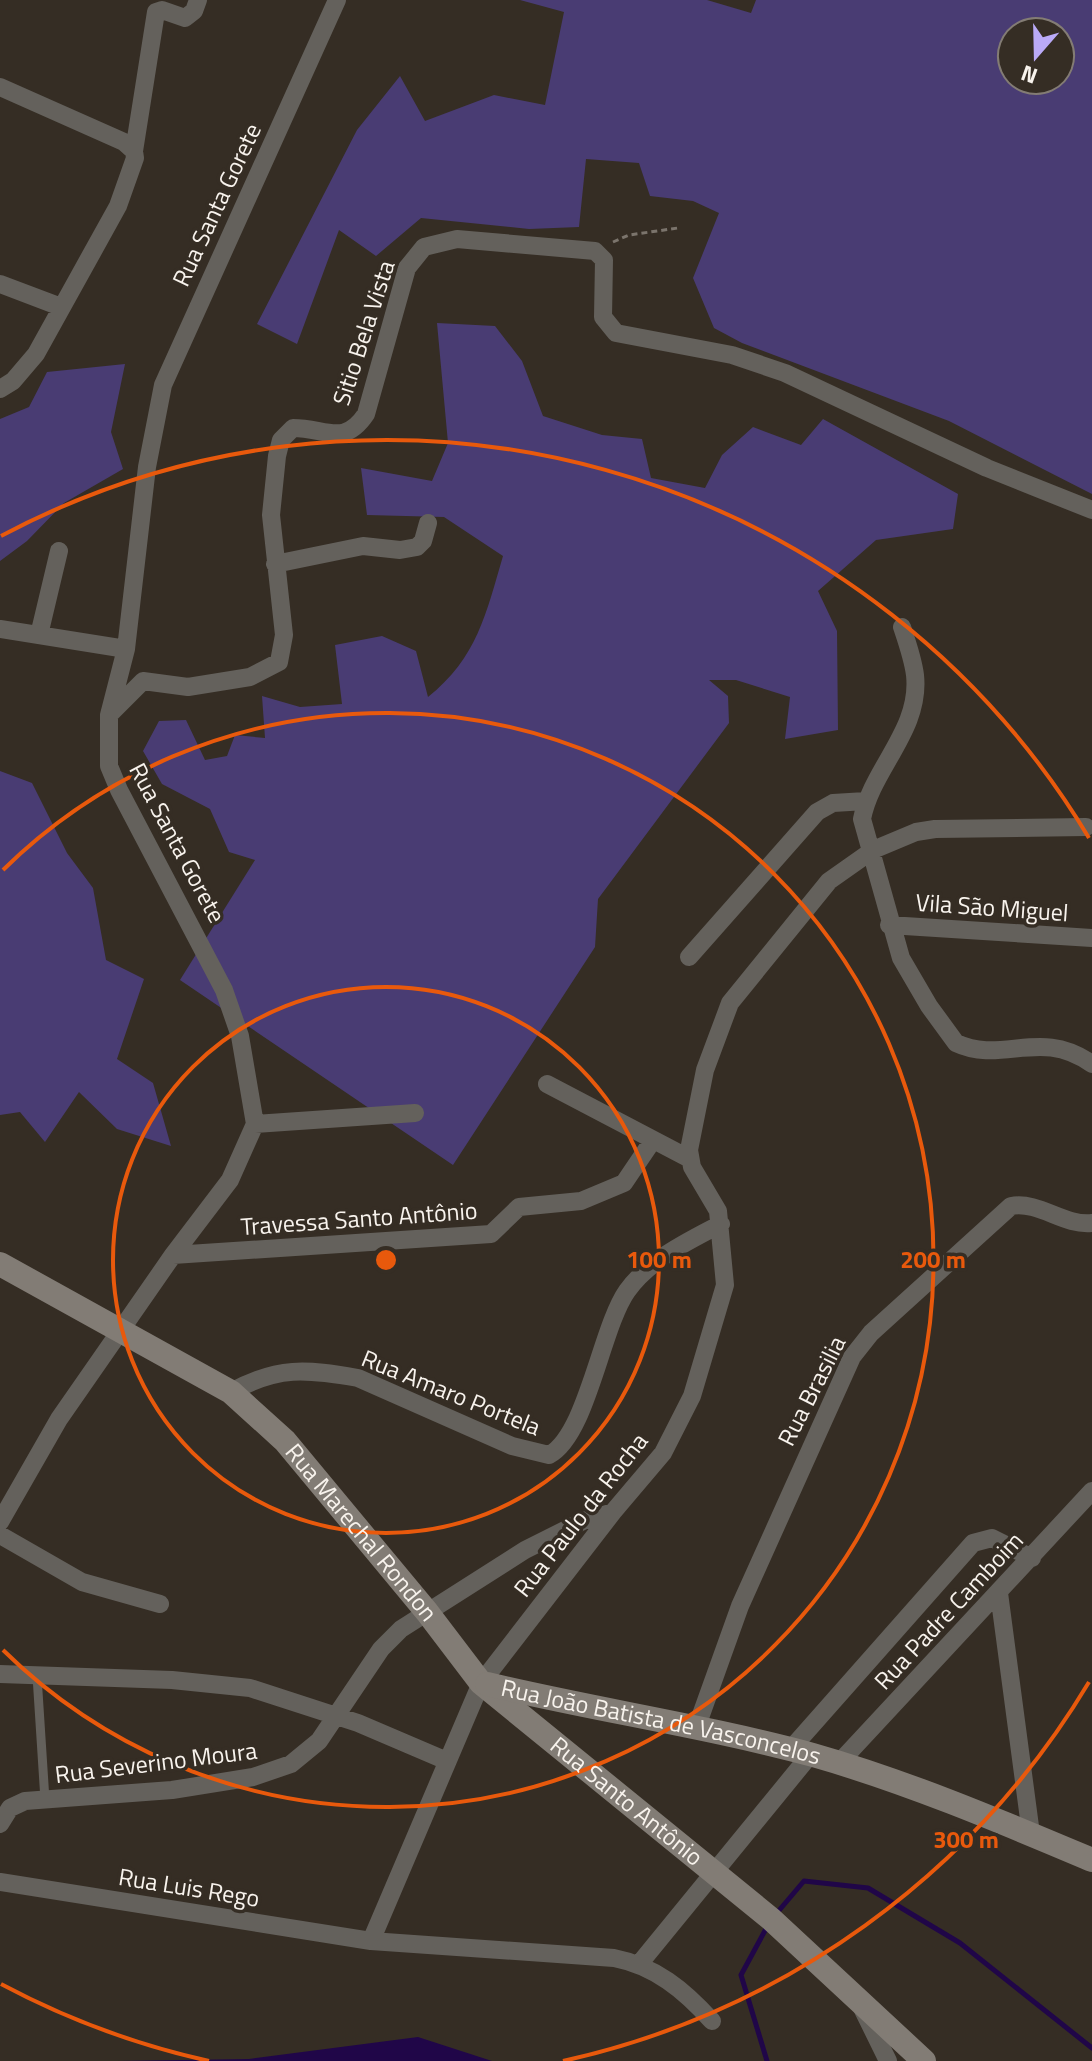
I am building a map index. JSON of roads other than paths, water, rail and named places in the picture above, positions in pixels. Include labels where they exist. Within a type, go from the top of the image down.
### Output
[{"type":"street","points":[[0,389],[13,381],[36,354],[118,206],[134,165],[156,12],[161,10],[185,18],[194,11],[198,0]]},
{"type":"street","name":"Rua Santa Gorete","points":[[255,1124],[240,1036],[224,990],[182,905],[133,821],[109,766],[109,715],[126,649],[150,445],[168,366],[337,0]]},
{"type":"street","points":[[0,87],[120,140],[134,151]]},
{"type":"street","name":"Sitio Bela Vista","points":[[109,715],[143,681],[188,687],[250,677],[279,662],[284,646],[271,515],[281,440],[293,428],[344,435],[356,428],[366,414],[400,285],[417,252],[431,242],[465,238],[595,251],[604,260],[603,317],[616,333],[732,355],[785,373],[987,468],[1092,510]]},
{"type":"street","points":[[0,284],[61,307]]},
{"type":"street","points":[[275,564],[363,546],[411,548],[423,541],[428,523]]},
{"type":"street","points":[[39,635],[59,551]]},
{"type":"street","points":[[902,627],[915,674],[910,718],[866,801],[863,828],[873,850],[889,925],[908,972],[956,1043],[989,1051],[1044,1044],[1066,1050],[1092,1064]]},
{"type":"street","points":[[0,629],[126,649]]},
{"type":"street","points":[[689,957],[817,812],[833,803],[866,801]]},
{"type":"street","points":[[547,1084],[690,1159],[705,1070],[730,1003],[829,881],[873,850],[916,832],[935,829],[1086,827]]},
{"type":"street","name":"Vila São Miguel","points":[[889,925],[1092,938]]},
{"type":"street","points":[[0,1522],[59,1419],[173,1255],[230,1180],[255,1124],[415,1113]]},
{"type":"street","name":"Travessa Santo Antônio","points":[[173,1255],[491,1234],[519,1207],[581,1201],[624,1183],[653,1140]]},
{"type":"street","name":"Rua Paulo da Rocha","points":[[371,1941],[481,1683],[613,1512],[663,1453],[692,1396],[725,1285],[721,1224],[714,1200],[690,1159]]},
{"type":"street","name":"Rua Brasilia","points":[[697,1726],[730,1629],[812,1438],[852,1357],[871,1333],[969,1246],[1004,1209],[1019,1204],[1065,1221],[1092,1223]]},
{"type":"street","name":"Rua Amaro Portela","points":[[231,1392],[271,1373],[331,1373],[358,1378],[512,1446],[549,1455],[556,1451],[570,1430],[628,1290],[663,1258],[721,1224]]},
{"type":"street","name":"Rua Marechal Rondon","points":[[0,1264],[231,1392],[285,1441],[427,1612],[481,1683]]},
{"type":"street","name":"Rua Padre Camboim","points":[[839,1763],[1092,1491]]},
{"type":"street","name":"Rua Severino Moura","points":[[0,1824],[15,1805],[172,1790],[273,1772],[305,1754],[337,1717],[381,1649],[401,1629],[525,1550],[583,1521],[613,1512]]},
{"type":"street","points":[[0,1535],[82,1582],[160,1604]]},
{"type":"street","points":[[712,2021],[679,1987],[640,1963],[715,1873],[800,1752],[973,1543],[992,1538],[1032,1558]]},
{"type":"street","points":[[999,1593],[1031,1834]]},
{"type":"street","points":[[0,1674],[172,1680],[250,1688],[282,1696],[447,1761]]},
{"type":"street","name":"Rua João Batista de Vasconcelos","points":[[481,1683],[597,1710],[697,1726],[839,1763],[1031,1834],[1092,1860]]},
{"type":"street","name":"Rua Santo Antônio","points":[[481,1683],[771,1919],[924,2061]]},
{"type":"street","name":"Rua Luis Rego","points":[[0,1882],[371,1941],[614,1958],[640,1963]]},
{"type":"street","points":[[851,1990],[888,2061]]},
{"type":"lane","points":[[37,1676],[45,1800]]},
{"type":"waterway","points":[[776,1914],[804,1881],[868,1888],[960,1943],[1092,2048]]},
{"type":"waterway","points":[[767,2061],[741,1975],[768,1925]]}]
